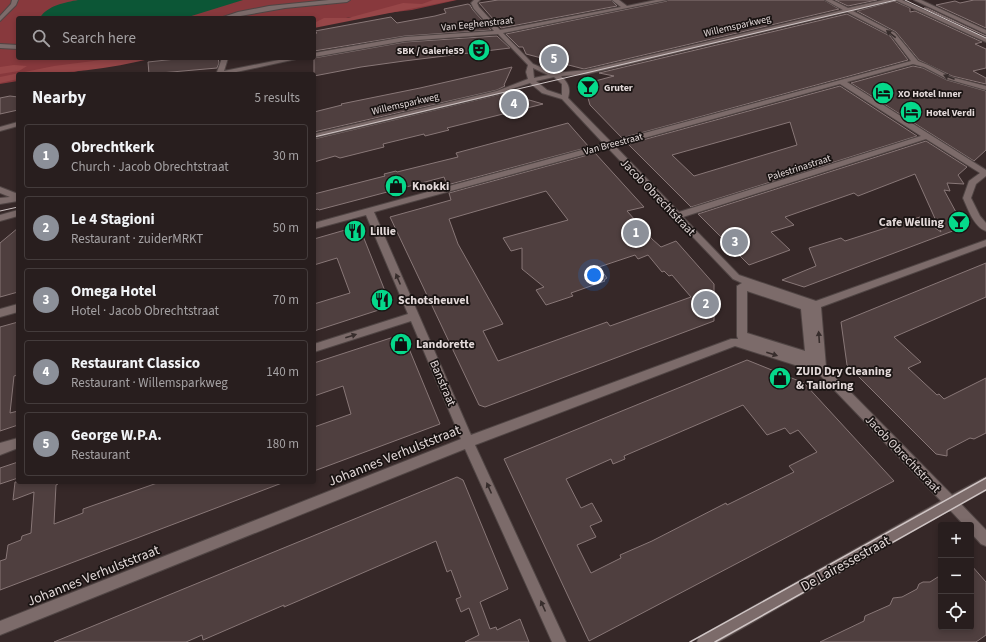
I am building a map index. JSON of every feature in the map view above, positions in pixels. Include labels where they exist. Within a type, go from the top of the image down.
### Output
[{"type":"street","points":[[0,19],[14,4],[15,0]]},
{"type":"street","points":[[230,16],[249,10],[347,0]]},
{"type":"street","points":[[615,0],[625,7]]},
{"type":"street","name":"Van Eeghenstraat","points":[[316,54],[405,40],[498,32],[664,0]]},
{"type":"street","points":[[828,0],[893,34],[915,62],[913,62],[926,66],[949,78],[986,88]]},
{"type":"street","name":"Willemsparkweg","points":[[316,136],[534,84],[558,75],[571,72],[587,72],[891,0]]},
{"type":"street","points":[[898,0],[986,40]]},
{"type":"street","points":[[907,0],[986,36]]},
{"type":"street","points":[[913,0],[918,0],[986,32]]},
{"type":"street","points":[[918,0],[926,9]]},
{"type":"street","points":[[475,2],[476,8],[531,65],[558,75],[565,84],[566,93],[564,98]]},
{"type":"street","points":[[248,16],[249,10]]},
{"type":"street","points":[[249,10],[257,12],[259,16]]},
{"type":"street","points":[[0,46],[16,47]]},
{"type":"street","points":[[220,72],[224,60]]},
{"type":"street","points":[[229,72],[288,60]]},
{"type":"street","name":"Van Breestraat","points":[[316,225],[913,62]]},
{"type":"street","points":[[531,65],[529,68],[534,84]]},
{"type":"street","name":"Willemsparkweg","points":[[534,84],[563,81],[581,76],[587,72]]},
{"type":"street","points":[[842,82],[986,172],[972,183],[967,198],[976,217],[986,228]]},
{"type":"street","name":"Jacob Obrechtstraat","points":[[534,84],[550,94],[564,98],[736,277]]},
{"type":"street","points":[[0,129],[16,125]]},
{"type":"street","name":"Palestrinastraat","points":[[676,216],[928,136]]},
{"type":"street","points":[[0,190],[16,197]]},
{"type":"street","points":[[0,201],[16,198]]},
{"type":"street","name":"Banstraat","points":[[369,211],[468,442],[559,642]]},
{"type":"street","points":[[0,218],[16,214]]},
{"type":"street","points":[[0,225],[16,214]]},
{"type":"street","points":[[816,305],[821,369],[735,342],[736,277],[816,305],[986,243]]},
{"type":"street","points":[[742,286],[806,307],[811,357],[742,336],[742,286]]},
{"type":"street","points":[[0,313],[16,309]]},
{"type":"street","points":[[316,347],[414,316]]},
{"type":"street","name":"Johannes Verhulststraat","points":[[0,628],[468,442],[735,342]]},
{"type":"street","name":"Jacob Obrechtstraat","points":[[821,369],[986,539]]},
{"type":"street","points":[[0,449],[16,444]]},
{"type":"street","name":"De Lairessestraat","points":[[704,642],[986,484]]},
{"type":"shaded area","points":[[0,0],[457,0],[412,10],[346,18],[316,25],[316,16],[16,16],[16,60],[129,60],[74,72],[64,72],[63,66],[29,72],[16,72],[16,81],[0,84]]},
{"type":"shaded area","points":[[78,0],[243,0],[191,16],[42,16],[47,10],[62,3]]},
{"type":"shaded area","points":[[433,0],[455,0],[316,28],[316,22],[324,18],[348,18],[403,3],[422,4]]},
{"type":"shaded area","points":[[101,60],[144,60],[86,70],[63,72],[25,72],[54,66]]},
{"type":"shaded area","points":[[14,65],[27,66],[19,71],[0,74],[0,67]]},
{"type":"shaded area","points":[[16,74],[16,79],[0,83],[0,77]]},
{"type":"building","points":[[498,0],[611,0],[617,6],[501,28],[479,3]]},
{"type":"building","points":[[668,0],[824,0],[839,9],[584,69],[526,54],[523,47],[519,47],[506,34]]},
{"type":"building","points":[[835,0],[877,0],[848,6]]},
{"type":"building","points":[[974,0],[986,0],[986,28],[936,5],[955,1],[960,3]]},
{"type":"building","points":[[894,1],[910,8],[910,12],[915,11],[982,42],[975,44],[986,49],[986,68],[973,71],[986,78],[986,84],[952,76],[919,60],[896,32],[857,11]]},
{"type":"building","points":[[468,4],[491,30],[405,36],[316,51],[316,31],[391,17],[397,23],[446,13],[444,9]]},
{"type":"building","points":[[924,8],[927,8],[986,36]]},
{"type":"building","points":[[847,14],[890,36],[908,60],[622,138],[590,105],[584,84],[614,76],[599,73]]},
{"type":"building","points":[[497,36],[510,48],[361,67],[316,76],[316,72],[314,72],[314,60],[316,60],[316,58],[405,42]]},
{"type":"building","points":[[166,60],[218,60],[219,63],[217,68],[172,72],[149,72],[148,62]]},
{"type":"building","points":[[913,66],[923,68],[947,80],[986,91],[986,150],[974,161],[851,83]]},
{"type":"building","points":[[512,67],[504,85],[505,86],[497,90],[316,132],[316,112],[342,105],[341,104]]},
{"type":"building","points":[[840,86],[917,136],[691,207],[628,144]],"holes":[[[790,122],[797,145],[694,176],[672,155]]]},
{"type":"building","points":[[510,92],[512,95],[543,104],[447,128],[449,130],[425,136],[424,134],[383,144],[384,147],[340,158],[335,156],[316,161],[316,139]]},
{"type":"building","points":[[10,96],[16,97],[16,110],[0,114],[0,98]]},
{"type":"building","points":[[568,123],[589,147],[447,185],[444,177],[319,210],[316,210],[316,193],[385,176],[384,174],[458,157],[456,153]]},
{"type":"building","points":[[926,141],[967,167],[958,175],[964,184],[947,183],[950,191],[944,190],[957,214],[966,226],[804,287],[782,280],[816,266],[809,248],[841,238],[845,241],[920,217],[941,232],[915,174],[858,196],[854,193],[785,217],[794,225],[771,232],[790,250],[749,265],[698,214]]},
{"type":"building","points":[[595,153],[644,207],[627,211],[652,239],[661,247],[676,241],[714,284],[714,321],[485,407],[479,405],[390,217],[451,200],[449,193]],"holes":[[[546,191],[568,220],[503,238],[511,251],[522,248],[522,269],[544,287],[536,290],[546,305],[573,296],[571,293],[605,281],[604,280],[607,278],[599,267],[635,255],[638,259],[648,255],[662,272],[664,271],[669,276],[672,275],[691,297],[610,326],[607,322],[498,361],[483,331],[503,324],[458,244],[449,219]]]},
{"type":"building","points":[[359,226],[391,306],[316,330],[316,303],[350,293],[337,258],[316,264],[316,238]]},
{"type":"building","points":[[16,230],[16,293],[0,297],[0,243]]},
{"type":"building","points":[[986,263],[986,297],[894,337],[921,362],[908,368],[937,395],[939,394],[944,399],[986,378],[986,433],[974,439],[970,438],[947,450],[947,456],[936,454],[847,365],[841,322]]},
{"type":"building","points":[[16,323],[16,376],[14,376],[10,413],[16,412],[16,426],[0,431],[0,327]]},
{"type":"building","points":[[403,334],[440,424],[316,470],[316,426],[351,414],[343,386],[316,395],[316,362]]},
{"type":"building","points":[[747,360],[804,383],[894,481],[589,641],[504,459]],"holes":[[[743,405],[767,435],[785,428],[790,434],[798,430],[817,452],[789,466],[794,472],[727,505],[726,503],[652,541],[620,555],[621,558],[591,573],[577,545],[596,537],[590,526],[602,521],[592,503],[581,508],[566,479],[611,459],[613,464],[625,459],[624,456]]]},
{"type":"building","points":[[16,463],[16,479],[0,484],[0,468]]},
{"type":"building","points":[[457,477],[463,480],[508,589],[480,602],[490,629],[496,627],[497,630],[520,619],[529,642],[465,642],[479,635],[469,608],[461,612],[456,599],[461,597],[451,570],[447,572],[436,541],[284,607],[284,605],[203,640],[202,635],[186,642],[54,642]]},
{"type":"building","points":[[15,482],[16,484],[58,484],[56,485],[54,524],[83,513],[83,509],[154,484],[279,484],[0,590],[0,561],[6,559],[8,545],[21,540],[22,536],[31,533],[34,492],[13,500]]},
{"type":"building","points":[[974,568],[986,582],[986,635],[976,642],[820,642],[864,621],[865,616],[890,605],[893,598],[902,597],[917,589],[919,584],[923,582],[930,582],[938,577],[938,630],[974,630]]},
{"type":"tram line","points":[[316,137],[896,0]]},
{"type":"tram line","points":[[905,0],[986,38]]},
{"type":"tram line","points":[[0,211],[16,207]]},
{"type":"tram line","points":[[690,642],[986,478]]},
{"type":"tram line","points":[[715,642],[986,490]]},
{"type":"place","name":"SBK / Galerie59","points":[[479,50]]},
{"type":"place","name":"George W.P.A.","points":[[554,59]]},
{"type":"place","name":"Gruter","points":[[588,87]]},
{"type":"place","name":"XO Hotel Inner","points":[[883,93]]},
{"type":"place","name":"Restaurant Classico","points":[[514,104]]},
{"type":"place","name":"Hotel Verdi","points":[[911,112]]},
{"type":"place","name":"Knokki","points":[[396,186]]},
{"type":"place","name":"Cafe Welling","points":[[959,222]]},
{"type":"place","name":"Lillie","points":[[355,231]]},
{"type":"place","name":"Obrechtkerk","points":[[636,233]]},
{"type":"place","name":"Omega Hotel","points":[[735,242]]},
{"type":"place","name":"Schotsheuvel","points":[[382,300]]},
{"type":"place","name":"Le 4 Stagioni","points":[[706,304]]},
{"type":"place","name":"Landorette","points":[[401,344]]},
{"type":"place","name":"ZUID Dry Cleaning & Tailoring","points":[[780,378]]}]
